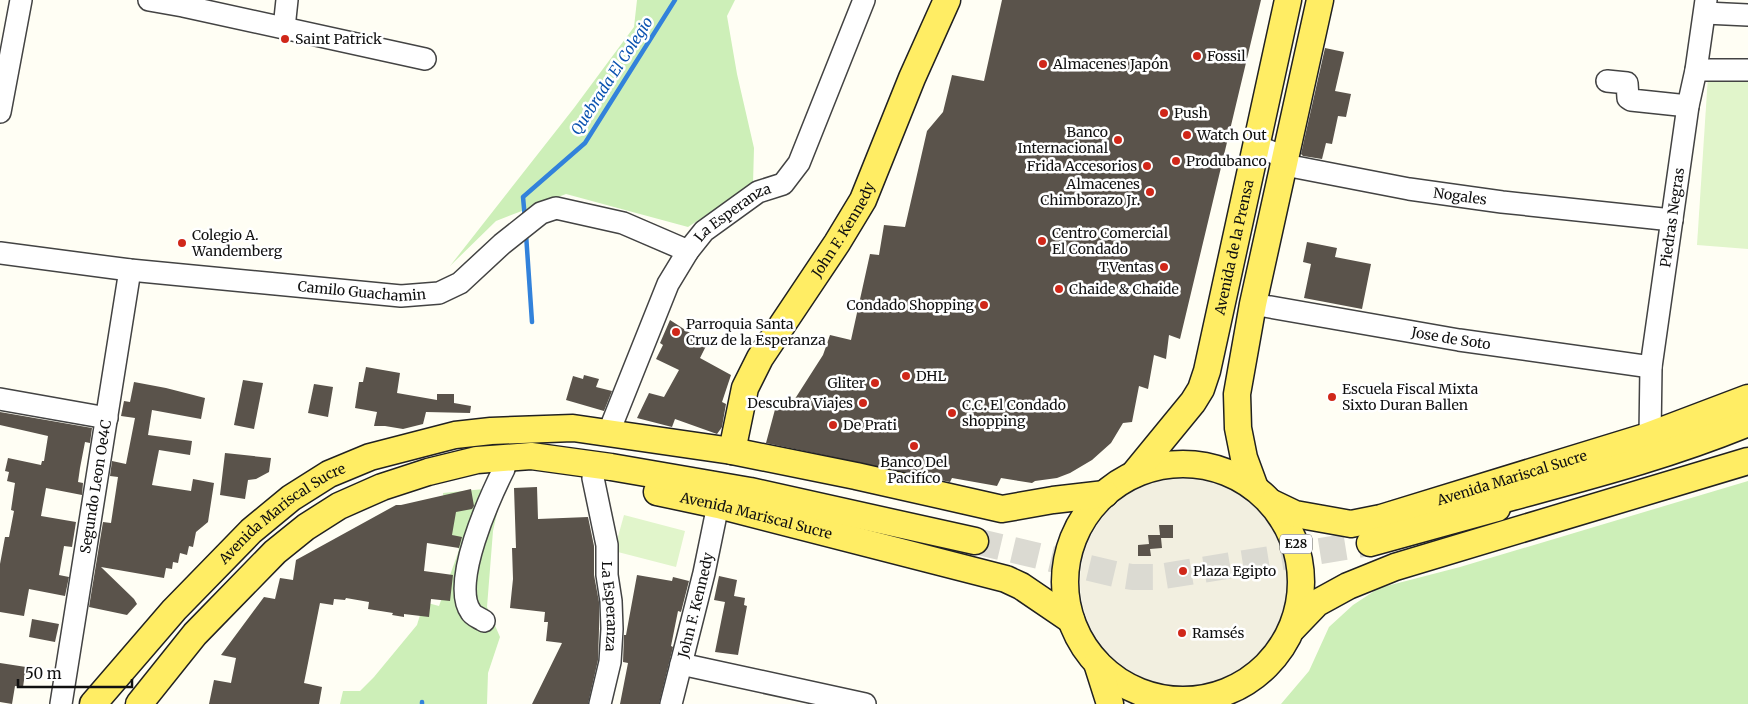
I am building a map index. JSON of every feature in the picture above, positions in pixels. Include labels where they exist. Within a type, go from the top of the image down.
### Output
[{"type":"main road","name":"John F. Kennedy","points":[[732,451],[745,388],[760,358],[863,200],[912,78],[947,0]]},
{"type":"main road","name":"Avenida de la Prensa","points":[[1134,474],[1193,402],[1201,389],[1207,371],[1288,0]]},
{"type":"main road","points":[[1263,495],[1244,458],[1237,394],[1253,304],[1320,0]]},
{"type":"main road","name":"Avenida Mariscal Sucre","points":[[1263,495],[1295,514],[1350,524],[1410,510],[1650,436],[1748,398]]},
{"type":"main road","name":"Avenida Mariscal Sucre","points":[[1748,423],[1712,438],[1636,463],[1369,540],[1642,468],[1748,434]]},
{"type":"main road","name":"Avenida Mariscal Sucre","points":[[93,704],[174,610],[251,531],[291,498],[329,474],[370,457],[455,436],[491,431],[573,428],[732,451],[856,476],[1002,509],[1053,500],[1105,494]]},
{"type":"main road","name":"Avenida Mariscal Sucre","points":[[139,704],[195,634],[280,548],[306,527],[339,506],[382,487],[428,472],[477,460],[531,456],[611,467],[750,491],[976,538],[746,481],[628,448],[531,430]]},
{"type":"main road","points":[[1293,628],[1317,603],[1348,586],[1395,567],[1748,460]]},
{"type":"main road","name":"E28","points":[[1184,464],[1209,467],[1233,475],[1263,495],[1285,521],[1295,541],[1302,585],[1299,607],[1293,628],[1280,650],[1263,669],[1242,684],[1218,695],[1192,700],[1166,699],[1140,692],[1117,680],[1097,663],[1082,643],[1071,620],[1065,592],[1066,563],[1073,537],[1086,514],[1105,494],[1134,474],[1158,466],[1184,464]]},
{"type":"main road","name":"Avenida Mariscal Sucre","points":[[428,472],[504,469],[567,472],[718,505],[1006,579],[1020,586],[1071,620]]},
{"type":"main road","name":"E28","points":[[1097,663],[1110,704]]},
{"type":"main road","name":"E28","points":[[1224,704],[1242,684]]},
{"type":"street","points":[[0,112],[21,0]]},
{"type":"street","points":[[149,0],[183,3],[284,28],[425,59]]},
{"type":"street","points":[[284,28],[287,0]]},
{"type":"street","name":"La Esperanza","points":[[608,434],[668,284],[688,251],[704,231],[758,192],[782,184],[799,163],[864,0]]},
{"type":"street","points":[[1705,7],[1748,15]]},
{"type":"street","name":"Piedras Negras","points":[[1650,436],[1651,368],[1688,106],[1696,70],[1705,7]]},
{"type":"street","points":[[1696,70],[1748,70]]},
{"type":"street","points":[[1607,81],[1626,83],[1626,96],[1631,100],[1688,106]]},
{"type":"street","name":"Nogales","points":[[1256,146],[1276,154],[1285,165],[1409,189],[1492,201],[1672,220]]},
{"type":"street","name":"Camilo Guachamin","points":[[0,253],[130,270],[401,296],[438,293],[460,283],[502,244],[541,213],[556,208],[623,223],[688,251]]},
{"type":"street","name":"Segundo Leon Oe4C","points":[[61,704],[130,270]]},
{"type":"street","name":"Jose de Soto","points":[[1253,304],[1459,340],[1651,368]]},
{"type":"street","points":[[0,399],[107,418]]},
{"type":"street","points":[[484,621],[471,613],[466,601],[465,576],[478,531],[491,496],[504,469]]},
{"type":"street","name":"La Esperanza","points":[[593,478],[606,545],[607,575],[612,601],[610,662],[600,704]]},
{"type":"street","name":"John F. Kennedy","points":[[671,704],[704,573],[718,505]]},
{"type":"street","points":[[681,664],[865,704]]},
{"type":"green space","points":[[637,0],[735,0],[727,16],[737,74],[754,148],[753,184],[688,227],[566,194],[496,221],[450,266],[574,108],[634,27]]},
{"type":"green space","points":[[1708,76],[1748,79],[1748,249],[1697,245]]},
{"type":"green space","points":[[1748,481],[1748,704],[1281,704],[1309,671],[1329,627],[1353,605],[1379,588],[1460,567]]},
{"type":"green space","points":[[484,489],[502,491],[493,531],[487,607],[500,637],[488,673],[487,704],[340,704],[343,691],[360,691],[417,625],[424,602],[439,606],[459,550],[454,536],[444,531],[443,493]]},
{"type":"green space","points":[[624,515],[685,531],[676,567],[614,551]]},
{"type":"shaded area","name":"Plaza Egipto","points":[[1184,478],[1204,480],[1224,486],[1233,490],[1258,508],[1276,533],[1280,542],[1286,562],[1288,582],[1286,602],[1280,622],[1276,631],[1258,656],[1233,674],[1224,678],[1204,684],[1184,686],[1164,684],[1144,678],[1135,674],[1110,656],[1092,631],[1088,622],[1082,602],[1080,582],[1082,562],[1088,542],[1092,533],[1110,508],[1135,490],[1144,486],[1164,480]]},
{"type":"building","name":"Centro Comercial El Condado","points":[[1002,0],[1261,0],[1180,339],[1169,335],[1166,359],[1154,355],[1148,389],[1139,386],[1132,422],[1123,423],[1111,443],[1092,460],[1057,478],[1032,483],[1001,478],[997,486],[952,478],[950,482],[766,443],[777,402],[791,405],[823,355],[830,335],[851,340],[870,254],[879,255],[884,225],[905,227],[927,131],[943,112],[952,75],[984,81]]},
{"type":"building","points":[[1325,48],[1344,52],[1335,91],[1351,94],[1346,117],[1338,116],[1332,144],[1326,143],[1322,159],[1301,154]]},
{"type":"building","points":[[1307,242],[1337,248],[1335,257],[1371,264],[1362,309],[1304,298],[1311,264],[1303,262]]},
{"type":"building","points":[[670,320],[707,344],[700,358],[731,375],[722,402],[726,404],[722,427],[717,434],[675,419],[672,427],[637,418],[649,393],[664,397],[679,370],[656,359],[663,345],[660,343]]},
{"type":"building","points":[[366,367],[400,373],[397,393],[437,400],[437,394],[454,394],[454,403],[471,406],[470,413],[426,412],[423,424],[403,429],[374,426],[377,412],[355,408],[359,382],[363,382]]},
{"type":"building","points":[[584,375],[599,379],[596,387],[612,391],[604,411],[566,400],[573,376],[583,379]]},
{"type":"building","points":[[243,380],[263,383],[254,429],[234,425]]},
{"type":"building","points":[[134,382],[205,398],[201,419],[152,410],[148,435],[192,441],[190,455],[159,450],[152,485],[191,491],[193,479],[214,483],[208,522],[196,532],[193,547],[189,546],[187,555],[180,553],[178,563],[173,562],[172,569],[166,568],[164,578],[101,567],[137,604],[127,615],[89,607],[103,522],[111,523],[118,477],[110,476],[112,461],[126,464],[135,418],[121,416],[124,401],[130,402]]},
{"type":"building","points":[[314,384],[333,387],[328,417],[308,413]]},
{"type":"building","points":[[0,412],[92,428],[90,443],[85,442],[80,468],[78,482],[83,483],[82,495],[46,488],[41,516],[76,522],[72,547],[64,546],[59,575],[69,577],[65,596],[29,589],[24,616],[0,612],[0,564],[5,537],[9,537],[14,511],[11,510],[15,483],[7,481],[9,472],[5,471],[8,458],[41,465],[42,461],[44,461],[48,436],[0,425]]},
{"type":"building","points":[[225,453],[271,458],[269,472],[256,479],[248,480],[245,499],[220,495]]},
{"type":"building","points":[[537,487],[538,519],[588,517],[594,546],[594,575],[599,602],[599,629],[598,660],[588,704],[532,704],[562,643],[546,641],[548,622],[544,622],[545,612],[510,608],[513,579],[512,548],[516,548],[514,488]]},
{"type":"building","points":[[471,489],[474,506],[472,509],[456,512],[452,535],[462,537],[459,548],[427,543],[424,571],[453,575],[450,601],[431,599],[429,617],[404,614],[404,617],[392,615],[393,613],[368,609],[369,602],[346,598],[345,600],[334,599],[333,605],[320,603],[304,683],[322,687],[319,704],[209,704],[214,680],[231,683],[236,658],[221,655],[264,597],[275,599],[280,578],[293,580],[296,560],[396,505]]},
{"type":"building","points":[[1159,525],[1173,525],[1173,538],[1161,538],[1162,548],[1150,549],[1151,556],[1138,556],[1138,545],[1149,544],[1148,535],[1160,535]]},
{"type":"building","points":[[637,575],[672,581],[673,577],[689,581],[681,612],[678,611],[671,646],[673,647],[659,704],[620,704],[628,663],[623,662],[624,635],[626,635]]},
{"type":"building","points":[[719,576],[737,580],[734,596],[745,598],[744,605],[747,606],[738,655],[715,652],[725,602],[714,600]]},
{"type":"building","points":[[32,619],[59,624],[55,642],[29,637]]},
{"type":"building","points":[[0,663],[26,667],[23,687],[15,686],[12,704],[0,702]]},
{"type":"waterway","name":"Quebrada El Colegio","points":[[525,219],[523,197],[585,143],[675,0]]},
{"type":"waterway","name":"Quebrada El Colegio","points":[[526,234],[532,322]]},
{"type":"tunnel","points":[[975,541],[1132,577],[1158,577],[1370,543]]},
{"type":"place","name":"Saint Patrick","points":[[285,39]]},
{"type":"place","name":"Fossil","points":[[1197,56]]},
{"type":"place","name":"Almacenes Japón","points":[[1043,64]]},
{"type":"place","name":"Push","points":[[1164,113]]},
{"type":"place","name":"Watch Out","points":[[1187,135]]},
{"type":"place","name":"Banco Internacional","points":[[1118,140]]},
{"type":"place","name":"Produbanco","points":[[1176,161]]},
{"type":"place","name":"Frida Accesorios","points":[[1147,166]]},
{"type":"place","name":"Almacenes Chimborazo Jr.","points":[[1150,192]]},
{"type":"place","name":"Centro Comercial El Condado","points":[[1042,241]]},
{"type":"place","name":"Colegio A. Wandemberg","points":[[182,243]]},
{"type":"place","name":"TVentas","points":[[1164,267]]},
{"type":"place","name":"Chaide & Chaide","points":[[1059,289]]},
{"type":"place","name":"Condado Shopping","points":[[984,305]]},
{"type":"place","name":"Parroquia Santa Cruz de la Esperanza","points":[[676,332]]},
{"type":"place","name":"DHL","points":[[906,376]]},
{"type":"place","name":"Gliter","points":[[875,383]]},
{"type":"place","name":"Escuela Fiscal Mixta Sixto Duran Ballen","points":[[1332,397]]},
{"type":"place","name":"Descubra Viajes","points":[[863,403]]},
{"type":"place","name":"C.C. El Condado shopping","points":[[952,413]]},
{"type":"place","name":"De Prati","points":[[833,425]]},
{"type":"place","name":"Banco Del Pacifíco","points":[[914,446]]},
{"type":"place","name":"Plaza Egipto","points":[[1183,571]]},
{"type":"place","name":"Ramsés","points":[[1182,633]]}]
